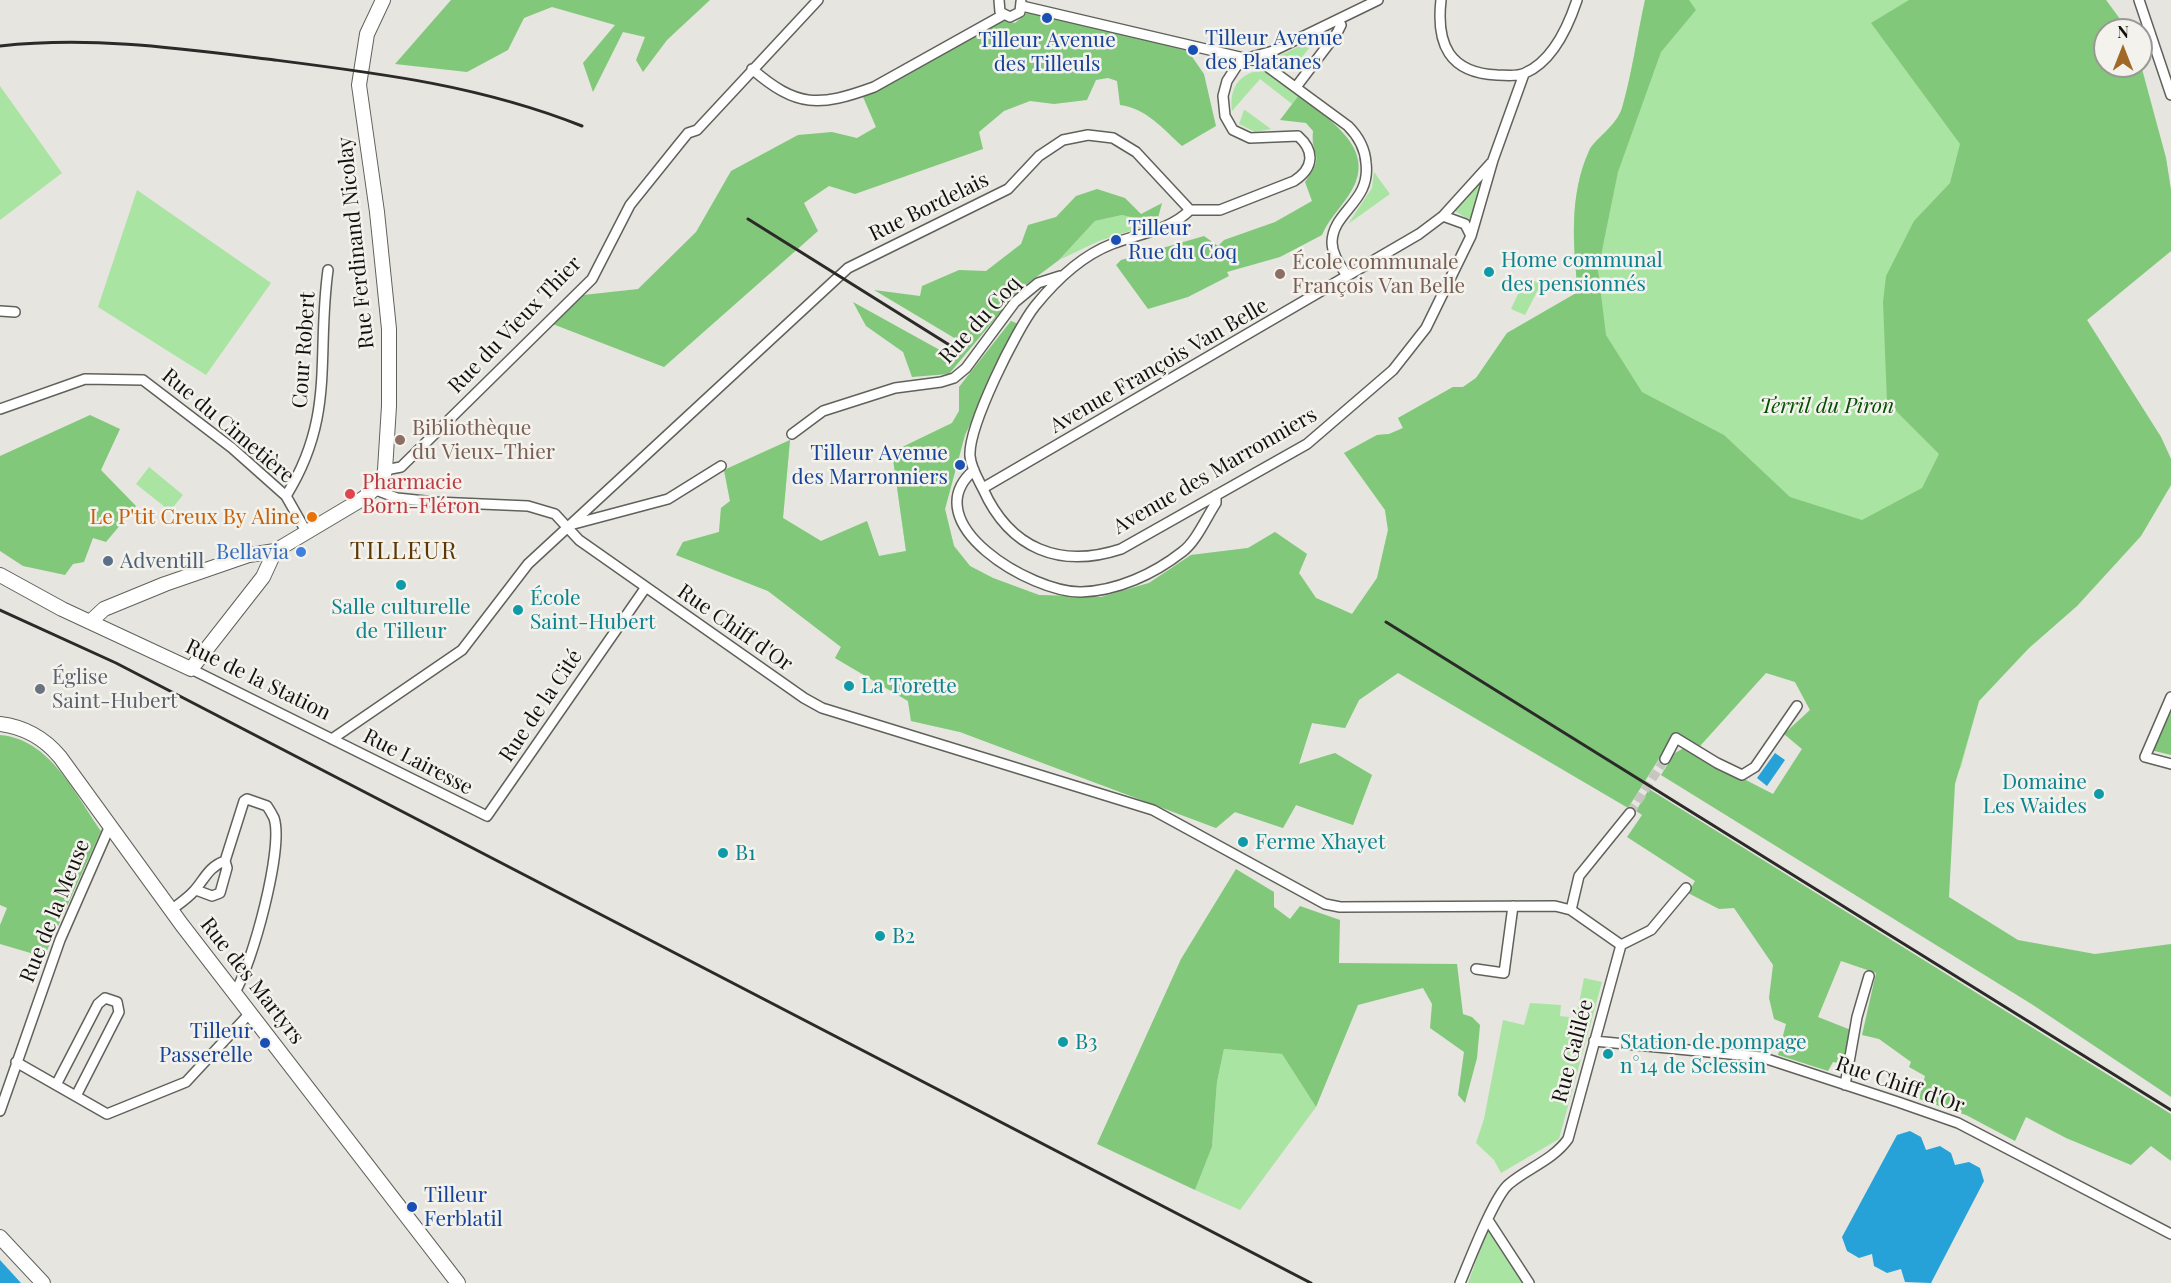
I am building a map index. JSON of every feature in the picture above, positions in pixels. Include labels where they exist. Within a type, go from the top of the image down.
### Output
[{"type":"street","name":"Rue Ferdinand Nicolay","points":[[376,490],[386,470],[389,329],[377,212],[359,85],[367,34],[383,0]]},
{"type":"street","name":"Rue du Vieux Thier","points":[[386,470],[401,466],[592,279],[630,205],[683,138],[697,130],[818,0]]},
{"type":"street","points":[[999,0],[998,9],[1003,15]]},
{"type":"street","points":[[1190,210],[1220,210],[1294,181],[1305,174],[1310,163],[1307,144],[1298,136],[1250,138],[1233,130],[1228,122],[1223,96],[1227,81],[1236,67],[1248,58],[1273,51],[1378,0]]},
{"type":"street","points":[[1441,0],[1439,30],[1443,45],[1458,63],[1472,71],[1489,74],[1524,74],[1549,54],[1568,28],[1577,0]]},
{"type":"street","points":[[2139,0],[2171,95]]},
{"type":"street","points":[[752,69],[774,88],[796,99],[824,99],[852,95],[874,87],[1003,15],[1014,17],[1020,12],[1021,3],[1261,62],[1348,126],[1358,136],[1365,155],[1368,177],[1364,188],[1335,228],[1332,242],[1335,256],[1347,276]]},
{"type":"street","points":[[1296,87],[1336,33],[1341,25],[1338,20]]},
{"type":"street","name":"Avenue des Marronniers","points":[[1190,210],[1180,220],[1167,227],[1095,251],[1061,276],[1033,308],[972,434],[970,456],[974,470],[997,515],[1019,537],[1045,553],[1078,557],[1121,549],[1306,444],[1394,370],[1425,328],[1471,236],[1493,160],[1524,74]]},
{"type":"street","name":"Rue Bordelais","points":[[480,628],[528,564],[848,268],[1008,189],[1039,156],[1063,140],[1088,135],[1113,138],[1136,152],[1190,210]]},
{"type":"street","name":"Avenue François Van Belle","points":[[982,488],[1419,234],[1443,216],[1493,160]]},
{"type":"street","points":[[1443,216],[1465,224],[1471,236]]},
{"type":"street","name":"Cour Robert","points":[[286,496],[311,449],[318,419],[323,385],[324,301],[328,270]]},
{"type":"street","name":"Rue du Coq","points":[[792,434],[823,411],[895,388],[954,378],[966,368],[1015,302],[1038,283],[1061,276]]},
{"type":"street","points":[[0,310],[15,312]]},
{"type":"street","name":"Rue du Cimetière","points":[[0,409],[85,378],[143,380],[232,448],[286,496],[307,533]]},
{"type":"street","points":[[568,525],[668,499],[721,466]]},
{"type":"street","points":[[974,470],[962,481],[956,493],[955,507],[964,527],[998,561],[1025,578],[1050,587],[1081,592],[1132,582],[1185,551],[1216,503],[1216,495]]},
{"type":"street","points":[[90,622],[104,609],[165,584],[249,555],[275,551],[376,490]]},
{"type":"street","name":"Rue Chiff d'Or","points":[[376,490],[398,498],[528,506],[555,514],[568,525],[579,540],[822,708],[1153,810],[1325,904],[1340,908],[1555,906],[1571,910]]},
{"type":"street","points":[[191,669],[263,577],[275,551]]},
{"type":"street","name":"Rue de la Station","points":[[0,575],[90,622],[332,739],[462,650],[480,628]]},
{"type":"street","name":"Rue de la Cité","points":[[487,816],[646,587]]},
{"type":"street","points":[[2171,698],[2145,757],[2171,764]]},
{"type":"street","points":[[1665,759],[1676,738],[1742,775],[1755,767],[1797,706]]},
{"type":"street","name":"Rue des Martyrs","points":[[0,724],[28,731],[51,746],[171,910],[458,1283]]},
{"type":"street","name":"Rue Lairesse","points":[[332,739],[487,816]]},
{"type":"street","points":[[195,890],[212,896],[220,893],[227,868],[225,861],[244,801],[247,799],[267,806],[274,819],[275,853],[264,908],[243,980],[235,993]]},
{"type":"street","points":[[1630,813],[1575,882],[1575,902],[1571,910],[1621,945],[1651,930],[1686,888]]},
{"type":"street","name":"Rue de la Meuse","points":[[0,1112],[60,940],[109,828]]},
{"type":"street","points":[[171,910],[195,890],[218,863],[225,861]]},
{"type":"street","points":[[1476,969],[1504,973],[1514,906]]},
{"type":"street","name":"Rue Galilée","points":[[1460,1283],[1488,1220],[1507,1185],[1560,1150],[1568,1139],[1621,945]]},
{"type":"street","points":[[1845,1085],[1857,1017],[1869,976]]},
{"type":"street","points":[[56,1085],[98,1004],[105,999],[117,1002],[119,1012],[76,1096]]},
{"type":"street","points":[[16,1062],[107,1114],[186,1082],[250,1013]]},
{"type":"street","name":"Rue Chiff d'Or","points":[[1594,1041],[1761,1057],[1845,1085],[1958,1123],[2171,1234]]},
{"type":"street","points":[[1488,1220],[1529,1283]]},
{"type":"street","points":[[0,1237],[43,1283]]},
{"type":"green space","points":[[451,0],[710,0],[667,40],[643,72],[636,60],[645,37],[623,32],[593,92],[583,63],[615,25],[552,7],[524,18],[508,50],[467,72],[395,64]]},
{"type":"green space","name":"Terril du Piron","points":[[1645,0],[2106,0],[2119,18],[2093,18],[2093,78],[2145,78],[2166,158],[2171,190],[2171,251],[2087,320],[2161,437],[2171,459],[2171,485],[2141,536],[2077,606],[2029,648],[1979,701],[1961,767],[1895,888],[1661,775],[1675,753],[1728,773],[1773,794],[1802,749],[1784,734],[1810,710],[1795,682],[1766,672],[1700,746],[1676,731],[1398,673],[1359,700],[1345,728],[1312,723],[1299,764],[1335,753],[1372,775],[1353,825],[1296,805],[1283,828],[1235,812],[1216,828],[960,732],[911,721],[908,701],[835,658],[841,647],[768,591],[676,555],[683,542],[719,532],[721,508],[730,501],[724,470],[790,440],[783,518],[821,541],[867,521],[879,556],[906,551],[892,452],[952,423],[959,411],[959,387],[1011,321],[1018,324],[965,435],[945,509],[954,546],[970,566],[993,578],[1039,595],[1101,597],[1149,583],[1191,555],[1248,548],[1275,532],[1307,554],[1299,573],[1316,598],[1352,614],[1377,578],[1388,530],[1385,510],[1344,453],[1377,435],[1389,434],[1403,428],[1398,418],[1453,387],[1463,387],[1476,378],[1507,333],[1578,292],[1574,220],[1578,185],[1589,151],[1619,115],[1632,68]]},
{"type":"green space","name":"Terril du Piron","points":[[1645,0],[1689,0],[1696,10],[1661,52],[1618,172],[1598,270],[1606,335],[1642,392],[1724,435],[1790,497],[1862,520],[1922,488],[1939,454],[1887,402],[1883,302],[1886,276],[1914,221],[1950,183],[1960,144],[1871,23],[1909,0],[2106,0],[2119,18],[2093,18],[2093,78],[2144,78],[2166,158],[2171,190],[2171,251],[2087,320],[2161,437],[2171,459],[2171,485],[2141,536],[2077,606],[2029,648],[1979,701],[1955,784],[1949,897],[2018,940],[2095,954],[2171,944],[2171,1097],[2033,1005],[1661,775],[1675,753],[1684,748],[1773,794],[1802,749],[1784,734],[1810,710],[1795,682],[1766,673],[1700,746],[1676,732],[1628,808],[1398,673],[1359,700],[1345,728],[1312,723],[1299,764],[1335,753],[1372,775],[1353,825],[1296,805],[1283,828],[1235,812],[1216,828],[960,732],[911,721],[908,701],[835,658],[841,647],[768,591],[676,555],[683,542],[719,532],[721,508],[730,501],[724,470],[790,440],[783,518],[821,541],[867,521],[879,556],[906,551],[892,452],[952,423],[959,411],[959,387],[1011,321],[1018,324],[965,435],[945,509],[954,546],[970,566],[993,578],[1039,595],[1101,597],[1149,583],[1191,555],[1248,548],[1275,532],[1307,554],[1299,573],[1316,598],[1352,614],[1377,578],[1388,530],[1385,510],[1344,453],[1377,435],[1389,434],[1403,428],[1398,418],[1453,387],[1463,387],[1476,378],[1507,333],[1578,292],[1574,220],[1578,185],[1589,151],[1619,115],[1632,68]]},
{"type":"green space","points":[[1027,13],[1070,20],[1188,51],[1204,74],[1216,126],[1182,146],[1146,115],[1120,105],[1117,81],[1108,78],[1096,80],[1087,100],[1054,104],[1030,101],[1004,111],[979,132],[983,149],[855,194],[829,186],[804,203],[818,231],[664,367],[550,323],[583,295],[638,289],[696,232],[731,171],[798,135],[832,132],[857,138],[876,127],[863,97],[1000,20],[1015,23]]},
{"type":"green space","points":[[1325,34],[1328,36],[1324,44],[1320,40],[1314,42],[1294,67],[1285,60],[1279,66],[1277,61],[1281,55]]},
{"type":"green space","points":[[1267,71],[1299,95],[1292,104],[1260,79],[1232,111],[1232,95],[1237,83],[1247,74]]},
{"type":"green space","points":[[0,86],[62,173],[0,220]]},
{"type":"green space","points":[[1299,95],[1343,132],[1357,156],[1359,170],[1355,184],[1322,235],[1280,257],[1227,272],[1229,276],[1188,297],[1148,309],[1116,265],[1121,260],[1204,236],[1218,246],[1224,240],[1275,222],[1312,201],[1305,182],[1316,160],[1313,131],[1306,123],[1280,120]]},
{"type":"green space","points":[[1244,110],[1271,129],[1255,132],[1239,124]]},
{"type":"green space","points":[[1374,172],[1390,194],[1348,224],[1372,188]]},
{"type":"green space","points":[[1481,180],[1484,181],[1471,221],[1455,211]]},
{"type":"green space","points":[[1097,189],[1125,198],[1141,214],[1162,203],[1158,218],[1147,221],[1122,215],[1095,221],[1059,260],[1019,290],[949,374],[912,377],[903,352],[866,326],[853,302],[947,354],[956,339],[874,290],[920,296],[922,286],[959,270],[986,271],[1021,244],[1028,225],[1056,217],[1076,196]]},
{"type":"green space","points":[[137,190],[271,283],[206,375],[98,307]]},
{"type":"green space","points":[[1122,215],[1147,221],[1148,225],[1099,241],[1059,260],[1095,221]]},
{"type":"green space","points":[[1526,277],[1541,284],[1525,315],[1511,309]]},
{"type":"green space","points":[[90,415],[120,429],[101,470],[136,506],[106,542],[93,538],[84,562],[73,564],[65,575],[23,566],[0,551],[0,456]]},
{"type":"green space","points":[[149,467],[183,495],[170,511],[136,484]]},
{"type":"green space","points":[[2171,704],[2171,755],[2146,749]]},
{"type":"green space","points":[[0,735],[18,739],[33,746],[47,757],[71,785],[101,831],[44,957],[0,944],[0,925],[7,908],[0,905]]},
{"type":"green space","points":[[1649,789],[2171,1114],[2171,1161],[2151,1146],[2131,1165],[2066,1138],[2026,1117],[2015,1141],[1966,1115],[1919,1099],[1925,1076],[1909,1067],[1911,1062],[1879,1039],[1862,1035],[1876,973],[1841,961],[1818,1017],[1851,1030],[1844,1064],[1833,1062],[1828,1071],[1778,1055],[1786,1024],[1774,1019],[1769,998],[1773,965],[1734,908],[1719,909],[1688,893],[1695,881],[1627,837],[1642,815],[1636,811]]},
{"type":"green space","points":[[1236,869],[1274,892],[1274,907],[1290,919],[1300,906],[1340,920],[1339,963],[1457,964],[1463,1014],[1472,1017],[1480,1025],[1477,1058],[1465,1103],[1458,1095],[1464,1052],[1430,1028],[1432,1004],[1423,988],[1358,1005],[1316,1107],[1282,1054],[1224,1049],[1217,1082],[1212,1147],[1195,1190],[1097,1144],[1181,959]]},
{"type":"green space","points":[[1584,978],[1602,982],[1559,1139],[1501,1173],[1494,1160],[1476,1143],[1484,1119],[1503,1020],[1524,1025],[1530,1003],[1561,1005],[1560,1016],[1576,1018]]},
{"type":"green space","points":[[1224,1049],[1282,1054],[1316,1107],[1240,1210],[1195,1190],[1212,1147],[1217,1082]]},
{"type":"green space","points":[[1488,1228],[1523,1283],[1468,1283]]},
{"type":"water","points":[[1775,753],[1785,760],[1767,786],[1757,778]]},
{"type":"water","points":[[1910,1131],[1921,1137],[1926,1150],[1940,1146],[1951,1153],[1955,1165],[1969,1162],[1980,1168],[1984,1181],[1931,1283],[1905,1282],[1901,1269],[1887,1273],[1874,1266],[1872,1254],[1859,1258],[1847,1251],[1842,1237],[1897,1135]]},
{"type":"water","points":[[0,1260],[21,1283],[0,1283]]},
{"type":"tunnel","points":[[1630,813],[1665,759]]},
{"type":"railway","points":[[0,46],[67,42],[134,45],[348,70],[466,90],[505,100],[582,126]]},
{"type":"railway","points":[[748,219],[951,346]]},
{"type":"railway","points":[[0,610],[116,663],[1311,1283]]},
{"type":"railway","points":[[1386,622],[2171,1110]]},
{"type":"place","name":"Tilleur Avenue des Tilleuls","points":[[1047,18]]},
{"type":"place","name":"Tilleur Avenue des Platanes","points":[[1193,50]]},
{"type":"place","name":"Tilleur Rue du Coq","points":[[1116,240]]},
{"type":"place","name":"Home communal des pensionnés","points":[[1489,272]]},
{"type":"place","name":"École communale François Van Belle","points":[[1280,274]]},
{"type":"place","name":"Bibliothèque du Vieux-Thier","points":[[400,440]]},
{"type":"place","name":"Tilleur Avenue des Marronniers","points":[[960,465]]},
{"type":"place","name":"Pharmacie Born-Fléron","points":[[350,494]]},
{"type":"place","name":"Le P'tit Creux By Aline","points":[[312,517]]},
{"type":"place","name":"Bellavia","points":[[301,552]]},
{"type":"place","name":"Adventill","points":[[108,561]]},
{"type":"place","name":"Salle culturelle de Tilleur","points":[[401,585]]},
{"type":"place","name":"École Saint-Hubert","points":[[518,610]]},
{"type":"place","name":"La Torette","points":[[849,686]]},
{"type":"place","name":"Église Saint-Hubert","points":[[40,689]]},
{"type":"place","name":"Domaine Les Waides","points":[[2099,794]]},
{"type":"place","name":"Ferme Xhayet","points":[[1243,842]]},
{"type":"place","name":"B1","points":[[723,853]]},
{"type":"place","name":"B2","points":[[880,936]]},
{"type":"place","name":"B3","points":[[1063,1042]]},
{"type":"place","name":"Tilleur Passerelle","points":[[265,1043]]},
{"type":"place","name":"Station de pompage n°14 de Sclessin","points":[[1608,1054]]},
{"type":"place","name":"Tilleur Ferblatil","points":[[412,1207]]},
{"type":"district","name":"TILLEUR","points":[[404,552]]}]
